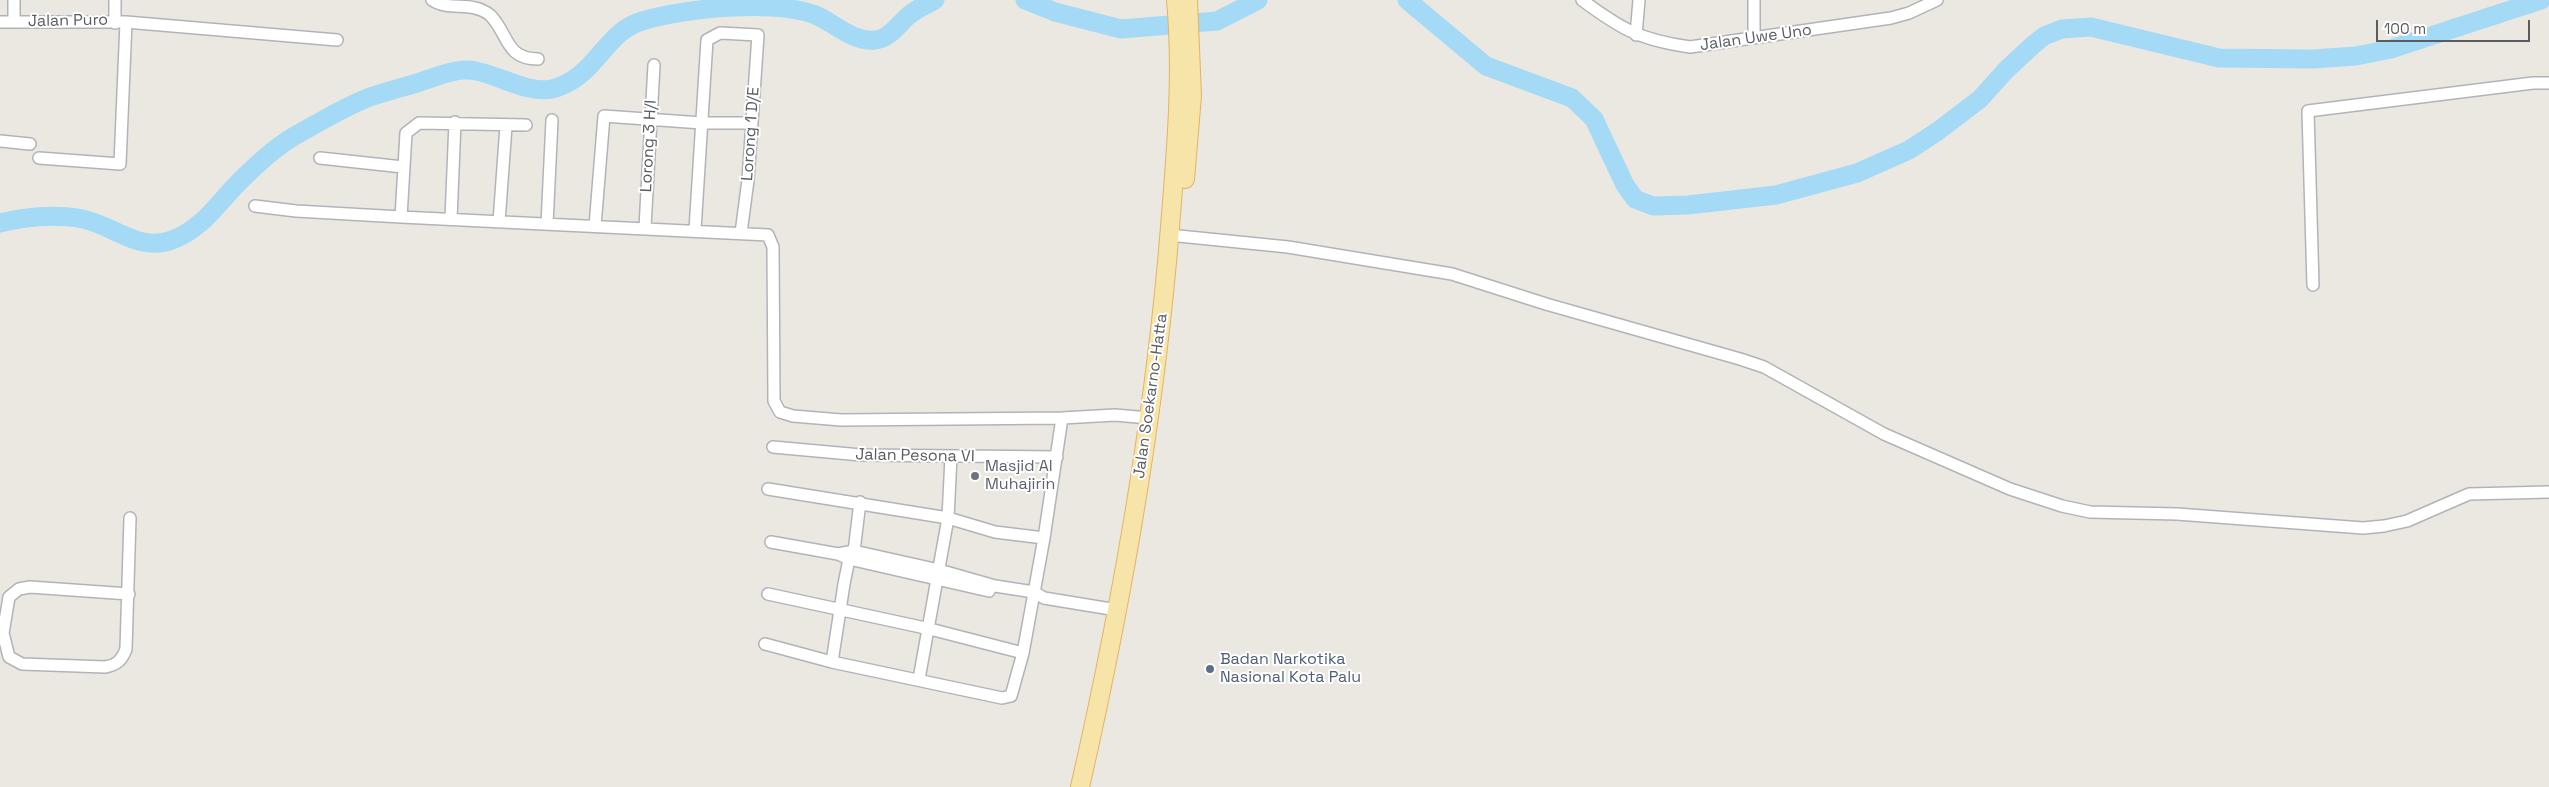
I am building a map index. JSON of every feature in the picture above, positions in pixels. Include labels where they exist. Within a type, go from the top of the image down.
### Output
[{"type":"main road","name":"Jalan Soekarno-Hatta","points":[[1092,787],[1120,658],[1149,418],[1189,140],[1182,1]]},
{"type":"main road","name":"Jalan Soekarno-Hatta","points":[[1080,787],[1118,610],[1134,550],[1164,401],[1174,235]]},
{"type":"street","points":[[14,0],[14,22]]},
{"type":"street","name":"Jalan Puro","points":[[0,22],[120,22],[116,0]]},
{"type":"street","points":[[432,0],[437,4],[472,5],[480,8],[490,16],[511,50],[527,59],[538,59]]},
{"type":"street","name":"Jalan Uwe Uno","points":[[1582,0],[1612,22],[1636,35],[1660,43],[1690,47],[1754,36],[1892,18],[1909,13],[1937,0]]},
{"type":"street","points":[[1636,35],[1639,0]]},
{"type":"street","points":[[1754,0],[1754,36]]},
{"type":"street","points":[[39,158],[120,164],[120,22],[338,40]]},
{"type":"street","name":"Lorong 1 D/E","points":[[702,123],[707,40],[720,33],[758,35],[748,180],[741,233]]},
{"type":"street","name":"Lorong 3 H/I","points":[[645,227],[654,65]]},
{"type":"street","points":[[2313,285],[2308,111],[2533,83],[2549,84]]},
{"type":"street","points":[[595,226],[604,116],[651,121],[751,123]]},
{"type":"street","points":[[547,224],[552,120]]},
{"type":"street","points":[[451,219],[455,122]]},
{"type":"street","points":[[401,217],[403,168],[408,129],[419,123],[455,122],[506,126],[526,125]]},
{"type":"street","points":[[695,230],[702,123]]},
{"type":"street","points":[[499,222],[506,126]]},
{"type":"street","points":[[0,141],[30,144]]},
{"type":"street","points":[[320,158],[403,168]]},
{"type":"street","points":[[255,206],[296,211],[401,217],[765,234],[771,239],[774,401],[780,412],[794,416],[841,420],[1062,418],[1115,415],[1149,418]]},
{"type":"street","points":[[1174,235],[1288,248],[1452,274],[1546,304],[1740,359],[1764,367],[1845,414],[1929,454],[2010,489],[2062,506],[2090,512],[2177,514],[2363,528],[2407,521],[2469,494],[2549,492]]},
{"type":"street","points":[[765,644],[832,662],[1008,698],[1013,691],[1037,596],[1062,418]]},
{"type":"street","name":"Jalan Pesona VI","points":[[773,447],[861,455],[1057,457]]},
{"type":"street","points":[[919,679],[930,629],[948,518],[951,457]]},
{"type":"street","points":[[768,489],[860,502],[948,518],[995,532],[1044,538]]},
{"type":"street","points":[[832,662],[860,502]]},
{"type":"street","points":[[129,594],[24,588],[9,597],[2,632],[9,657],[22,664],[112,666],[123,658],[126,649],[129,594],[130,518]]},
{"type":"street","points":[[771,542],[851,555],[1037,596],[1118,610]]},
{"type":"street","points":[[768,594],[930,629],[1023,653]]},
{"type":"waterway","points":[[0,223],[19,219],[59,216],[90,221],[147,243],[172,240],[192,230],[239,182],[284,143],[340,111],[379,94],[462,70],[485,73],[524,87],[543,90],[552,89],[567,83],[579,75],[590,66],[608,44],[629,27],[642,21],[682,12],[728,7],[774,7],[795,10],[821,17],[850,35],[866,40],[875,40],[885,37],[911,14],[935,0]]},
{"type":"waterway","points":[[1025,0],[1055,12],[1121,29],[1217,21],[1258,0]]},
{"type":"waterway","points":[[1407,0],[1486,66],[1572,98],[1594,119],[1625,185],[1635,199],[1653,206],[1688,205],[1776,195],[1857,173],[1909,150],[1938,131],[1980,99],[2006,70],[2033,45],[2044,36],[2062,29],[2091,27],[2219,58],[2313,59],[2356,56],[2391,49],[2541,0]]},
{"type":"place","name":"Masjid Al Muhajirin","points":[[975,476]]},
{"type":"place","name":"Badan Narkotika Nasional Kota Palu","points":[[1210,669]]}]
